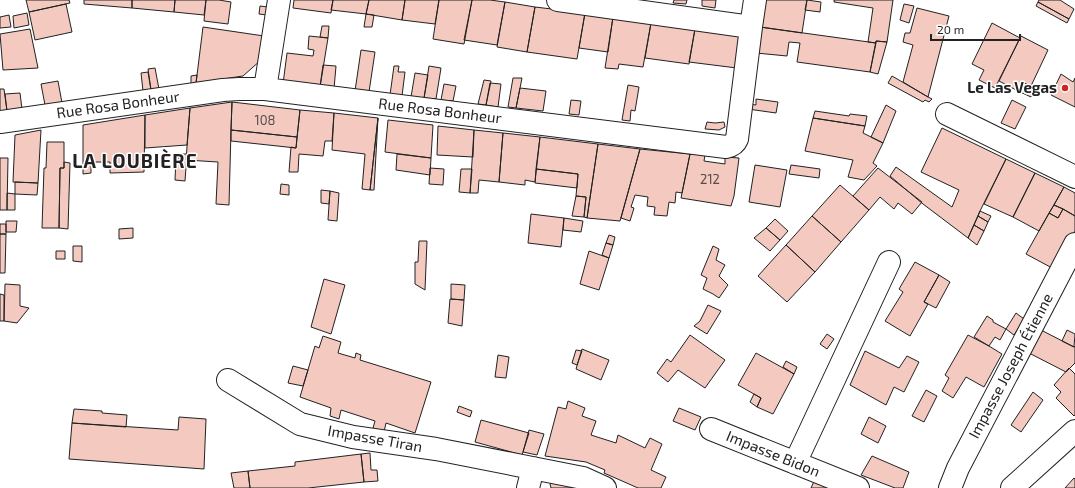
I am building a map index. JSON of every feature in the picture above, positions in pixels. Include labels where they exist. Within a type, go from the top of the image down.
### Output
[{"type":"street","points":[[265,89],[279,0]]},
{"type":"street","points":[[558,0],[751,27]]},
{"type":"street","name":"Rue Rosa Bonheur","points":[[0,122],[223,90],[265,89],[726,147],[734,144],[737,139],[755,0]]},
{"type":"street","points":[[947,114],[1075,177]]},
{"type":"street","name":"Impasse Joseph Étienne","points":[[950,488],[965,454],[1075,244]]},
{"type":"street","points":[[795,463],[889,262]]},
{"type":"street","name":"Impasse Tiran","points":[[228,380],[300,424],[353,437],[436,450],[531,478],[584,478],[605,488]]},
{"type":"street","name":"Impasse Bidon","points":[[711,429],[858,488]]},
{"type":"street","points":[[1012,488],[1075,431]]},
{"type":"building","points":[[26,0],[69,0],[70,3],[29,12]]},
{"type":"building","points":[[84,0],[132,0],[132,8],[84,4]]},
{"type":"building","points":[[132,0],[175,0],[174,12],[132,8]]},
{"type":"building","points":[[175,0],[206,0],[204,15],[174,12]]},
{"type":"building","points":[[206,0],[231,2],[228,24],[204,21]]},
{"type":"building","points":[[294,0],[333,0],[331,13],[293,8]]},
{"type":"building","points":[[333,0],[369,0],[366,14],[331,10]]},
{"type":"building","points":[[369,0],[405,0],[402,20],[366,14]]},
{"type":"building","points":[[405,0],[439,0],[435,24],[402,20]]},
{"type":"building","points":[[439,0],[472,0],[464,44],[433,39]]},
{"type":"building","points":[[472,0],[505,2],[497,45],[464,40]]},
{"type":"building","points":[[674,0],[687,0],[686,4],[673,3]]},
{"type":"building","points":[[702,0],[716,0],[715,8],[702,6]]},
{"type":"building","points":[[763,0],[807,0],[802,33],[760,27]]},
{"type":"building","points":[[807,0],[821,2],[820,12],[805,10]]},
{"type":"building","points":[[834,0],[893,0],[887,42],[868,42],[873,8],[834,2]]},
{"type":"building","points":[[1039,0],[1060,0],[1074,9],[1069,19],[1038,2]]},
{"type":"building","points":[[505,2],[535,7],[527,52],[497,47]]},
{"type":"building","points":[[1038,2],[1069,19],[1067,23],[1036,6]]},
{"type":"building","points":[[66,4],[72,32],[35,40],[29,12]]},
{"type":"building","points":[[904,4],[914,6],[909,23],[900,20]]},
{"type":"building","points":[[260,6],[268,7],[267,15],[259,14]]},
{"type":"building","points":[[535,7],[585,13],[577,59],[527,52]]},
{"type":"building","points":[[917,8],[949,16],[928,97],[903,82],[913,45],[903,42],[905,33],[910,33]]},
{"type":"building","points":[[27,13],[29,25],[14,28],[13,16]]},
{"type":"building","points":[[585,13],[613,17],[608,52],[579,48]]},
{"type":"building","points":[[366,14],[374,15],[372,27],[364,27]]},
{"type":"building","points":[[9,15],[11,27],[0,28],[0,17]]},
{"type":"building","points":[[613,17],[651,23],[643,67],[619,64],[618,69],[605,68]]},
{"type":"building","points":[[651,23],[695,29],[689,64],[645,58]]},
{"type":"building","points":[[992,23],[1020,38],[995,88],[979,80],[984,70],[972,64]]},
{"type":"building","points":[[322,26],[329,26],[328,38],[320,37]]},
{"type":"building","points":[[203,27],[264,36],[261,60],[243,76],[196,83]]},
{"type":"building","points":[[760,27],[876,43],[870,72],[797,62],[800,43],[789,42],[787,56],[756,53]]},
{"type":"building","points":[[30,29],[38,68],[3,70],[0,34]]},
{"type":"building","points":[[695,29],[743,35],[737,68],[689,62]]},
{"type":"building","points":[[309,36],[328,38],[320,87],[283,84],[287,53],[313,56],[314,50],[308,49]]},
{"type":"building","points":[[1021,36],[1048,50],[1031,86],[1022,82],[1018,91],[999,81]]},
{"type":"building","points":[[876,41],[887,42],[878,74],[870,72]]},
{"type":"building","points":[[361,50],[375,52],[369,92],[355,91]]},
{"type":"building","points":[[323,65],[336,66],[334,89],[320,87]]},
{"type":"building","points":[[394,66],[399,66],[398,72],[405,72],[402,96],[390,95]]},
{"type":"building","points":[[429,66],[441,68],[436,99],[424,98]]},
{"type":"building","points":[[155,68],[159,89],[151,90],[148,69]]},
{"type":"building","points":[[148,72],[151,90],[143,91],[141,73]]},
{"type":"building","points":[[415,73],[428,75],[424,98],[411,97]]},
{"type":"building","name":"Le Las Vegas","points":[[1061,74],[1073,82],[1075,78],[1075,107],[1051,95]]},
{"type":"building","points":[[197,75],[196,83],[191,84],[191,76]]},
{"type":"building","points":[[892,76],[932,99],[929,102],[925,100],[923,102],[888,83]]},
{"type":"building","points":[[513,78],[522,78],[516,108],[508,107]]},
{"type":"building","points":[[484,80],[491,81],[486,105],[478,104]]},
{"type":"building","points":[[58,81],[62,103],[45,105],[41,84]]},
{"type":"building","points":[[1022,82],[1035,89],[1031,97],[1018,91]]},
{"type":"building","points":[[490,83],[501,84],[498,107],[486,105]]},
{"type":"building","points":[[444,84],[456,86],[453,101],[441,100]]},
{"type":"building","points":[[628,85],[639,87],[635,111],[631,110],[630,121],[622,120]]},
{"type":"building","points":[[520,88],[546,91],[543,111],[516,108]]},
{"type":"building","points":[[0,89],[4,89],[7,111],[0,112]]},
{"type":"building","points":[[20,93],[22,109],[7,111],[5,94]]},
{"type":"building","points":[[756,99],[778,102],[776,113],[748,109],[749,104],[756,105]]},
{"type":"building","points":[[571,100],[581,101],[579,115],[569,114]]},
{"type":"building","points":[[1012,100],[1026,107],[1015,129],[1001,123]]},
{"type":"building","points":[[232,102],[229,205],[216,204],[218,162],[186,160],[190,108]]},
{"type":"building","points":[[232,102],[300,110],[297,137],[231,130]]},
{"type":"building","points":[[886,105],[896,111],[883,143],[871,137]]},
{"type":"building","points":[[190,108],[187,145],[145,148],[145,115]]},
{"type":"building","points":[[300,110],[334,113],[332,141],[325,141],[323,156],[299,154],[298,172],[289,172],[291,147],[296,148]]},
{"type":"building","points":[[815,111],[849,116],[850,114],[867,116],[865,126],[813,118]]},
{"type":"building","points":[[334,113],[378,118],[370,190],[362,189],[365,154],[332,150]]},
{"type":"building","points":[[145,115],[144,172],[110,173],[110,162],[91,162],[91,173],[83,174],[83,125]]},
{"type":"building","points":[[378,118],[374,190],[370,190]]},
{"type":"building","points":[[813,118],[865,126],[863,133],[883,143],[873,163],[877,166],[864,180],[848,177],[853,160],[805,151]]},
{"type":"building","points":[[388,120],[433,125],[431,158],[385,152]]},
{"type":"building","points":[[707,122],[724,122],[725,127],[719,130],[705,129]]},
{"type":"building","points":[[438,126],[474,130],[473,157],[437,155]]},
{"type":"building","points":[[942,128],[1006,159],[968,238],[923,204],[890,176],[896,167],[952,207],[959,190],[921,172]]},
{"type":"building","points":[[41,130],[38,183],[13,182],[15,135]]},
{"type":"building","points":[[231,130],[297,137],[296,148],[231,141]]},
{"type":"building","points":[[474,130],[503,133],[499,182],[479,180],[478,193],[470,193]]},
{"type":"building","points":[[503,133],[540,137],[535,182],[525,180],[525,185],[499,182]]},
{"type":"building","points":[[540,137],[598,144],[587,218],[584,217],[586,197],[576,196],[578,174],[536,169]]},
{"type":"building","points":[[47,142],[64,142],[64,168],[60,168],[59,228],[42,228],[44,168],[46,168]]},
{"type":"building","points":[[598,144],[640,149],[620,221],[587,218]]},
{"type":"building","points":[[640,149],[690,154],[682,193],[676,192],[675,203],[669,202],[667,216],[654,215],[655,207],[647,206],[648,197],[635,195],[631,207],[634,208],[630,221],[621,218]]},
{"type":"building","points":[[182,154],[187,154],[185,181],[175,180],[176,158],[182,158]]},
{"type":"building","points":[[397,154],[431,158],[430,175],[396,170]]},
{"type":"building","points":[[690,154],[705,155],[704,161],[725,164],[725,157],[739,158],[734,196],[731,206],[681,198]]},
{"type":"building","points":[[0,158],[8,158],[7,210],[0,210]]},
{"type":"building","points":[[1006,159],[1035,173],[1013,217],[984,204]]},
{"type":"building","points":[[64,162],[70,163],[68,229],[59,228],[60,168],[64,168]]},
{"type":"building","points":[[755,165],[787,170],[780,207],[749,202]]},
{"type":"building","points":[[791,165],[820,169],[819,178],[789,174]]},
{"type":"building","points":[[430,168],[444,169],[443,185],[429,184]]},
{"type":"building","points":[[878,168],[922,202],[912,214],[898,203],[894,209],[880,197],[869,210],[853,196]]},
{"type":"building","points":[[461,169],[472,169],[470,193],[459,192]]},
{"type":"building","points":[[536,169],[578,174],[577,188],[535,183]]},
{"type":"building","points":[[1035,173],[1064,187],[1039,231],[1013,217]]},
{"type":"building","points":[[15,182],[38,183],[37,195],[15,194]]},
{"type":"building","points":[[281,184],[289,185],[289,195],[280,194]]},
{"type":"building","points":[[840,185],[869,210],[841,242],[812,216]]},
{"type":"building","points":[[1064,187],[1075,193],[1075,216],[1054,205]]},
{"type":"building","points":[[321,190],[330,191],[329,204],[321,203]]},
{"type":"building","points":[[330,191],[339,193],[337,221],[328,220]]},
{"type":"building","points":[[7,193],[15,194],[15,210],[7,210]]},
{"type":"building","points":[[576,196],[586,197],[584,217],[572,216]]},
{"type":"building","points":[[1054,205],[1063,209],[1058,218],[1049,213]]},
{"type":"building","points":[[1063,209],[1075,216],[1075,231],[1060,262],[1054,269],[1026,254],[1049,213],[1058,218]]},
{"type":"building","points":[[980,211],[991,216],[988,222],[978,216]]},
{"type":"building","points":[[531,214],[564,218],[561,247],[528,243]]},
{"type":"building","points":[[812,216],[841,242],[815,272],[786,245]]},
{"type":"building","points":[[978,216],[988,222],[984,231],[974,225]]},
{"type":"building","points":[[564,218],[583,221],[581,232],[563,230]]},
{"type":"building","points":[[775,219],[788,231],[780,240],[766,228]]},
{"type":"building","points":[[6,221],[17,221],[16,232],[6,232]]},
{"type":"building","points":[[0,224],[6,224],[6,234],[0,234]]},
{"type":"building","points":[[974,225],[984,231],[977,245],[968,238]]},
{"type":"building","points":[[133,228],[133,238],[119,239],[119,229]]},
{"type":"building","points":[[766,228],[780,240],[770,251],[754,238]]},
{"type":"building","points":[[0,234],[6,234],[5,273],[0,273]]},
{"type":"building","points":[[609,235],[615,237],[613,245],[606,243]]},
{"type":"building","points":[[419,241],[427,241],[425,290],[415,284],[415,262],[418,262]]},
{"type":"building","points":[[606,243],[613,245],[609,258],[602,255]]},
{"type":"building","points":[[786,245],[815,272],[787,302],[758,276]]},
{"type":"building","points":[[73,246],[82,246],[82,262],[73,261]]},
{"type":"building","points":[[713,246],[719,249],[716,260],[725,265],[719,276],[728,285],[719,298],[703,289],[707,278],[701,275]]},
{"type":"building","points":[[56,251],[65,251],[65,259],[56,259]]},
{"type":"building","points":[[589,251],[609,258],[599,290],[580,284]]},
{"type":"building","points":[[915,262],[939,275],[924,302],[928,304],[910,336],[885,321],[903,292],[899,289]]},
{"type":"building","points":[[939,275],[950,282],[936,308],[924,302]]},
{"type":"building","points":[[324,279],[345,285],[331,334],[311,327]]},
{"type":"building","points":[[5,284],[20,285],[20,306],[29,308],[17,323],[4,321]]},
{"type":"building","points":[[451,284],[465,285],[464,300],[451,299]]},
{"type":"building","points":[[0,294],[4,295],[4,321],[0,321]]},
{"type":"building","points":[[450,299],[464,300],[462,326],[448,323]]},
{"type":"building","points":[[708,305],[721,311],[707,334],[694,326],[700,321]]},
{"type":"building","points":[[1016,313],[1024,319],[1014,335],[1006,329]]},
{"type":"building","points":[[987,316],[993,320],[993,322],[1006,329],[1000,340],[995,337],[989,346],[974,337]]},
{"type":"building","points":[[1041,330],[1074,347],[1075,346],[1075,363],[1066,372],[1029,353]]},
{"type":"building","points":[[1067,330],[1075,334],[1074,347],[1062,341]]},
{"type":"building","points":[[827,334],[834,339],[827,349],[820,344]]},
{"type":"building","points":[[690,335],[725,360],[705,388],[678,370],[668,382],[657,373],[667,359],[671,362]]},
{"type":"building","points":[[968,335],[1002,354],[984,387],[966,377],[953,398],[942,391],[949,378],[945,375]]},
{"type":"building","points":[[323,336],[341,342],[338,353],[355,358],[356,353],[361,355],[360,360],[431,382],[415,433],[386,423],[384,432],[373,428],[375,421],[341,410],[339,419],[330,416],[331,408],[300,397],[315,346],[319,348]]},
{"type":"building","points":[[582,349],[609,360],[601,380],[576,369]]},
{"type":"building","points":[[576,350],[582,351],[577,365],[572,363]]},
{"type":"building","points":[[865,351],[899,368],[907,356],[919,362],[904,392],[894,387],[886,405],[850,385]]},
{"type":"building","points":[[756,353],[794,374],[773,414],[757,407],[761,398],[738,385]]},
{"type":"building","points":[[498,355],[509,357],[506,378],[495,377]]},
{"type":"building","points":[[786,361],[797,367],[794,374],[783,367]]},
{"type":"building","points":[[293,366],[308,370],[303,386],[288,383]]},
{"type":"building","points":[[1069,368],[1075,374],[1074,416],[1056,398],[1061,392],[1054,385]]},
{"type":"building","points":[[926,390],[937,396],[924,422],[912,416]]},
{"type":"building","points":[[1033,392],[1043,400],[1021,432],[1011,425]]},
{"type":"building","points":[[754,394],[761,398],[757,407],[750,402]]},
{"type":"building","points":[[568,401],[585,408],[582,416],[596,421],[591,435],[616,443],[618,435],[645,448],[650,438],[662,444],[651,470],[666,477],[661,488],[638,488],[604,473],[605,470],[586,462],[545,456],[558,407],[566,409]]},
{"type":"building","points":[[459,406],[472,411],[470,417],[457,412]]},
{"type":"building","points":[[679,408],[701,417],[695,430],[673,421]]},
{"type":"building","points":[[74,409],[127,415],[126,427],[72,423]]},
{"type":"building","points":[[179,417],[206,419],[204,469],[69,459],[72,423],[178,430]]},
{"type":"building","points":[[869,417],[886,426],[878,443],[861,434]]},
{"type":"building","points":[[481,420],[529,433],[522,455],[475,442]]},
{"type":"building","points":[[529,430],[544,434],[537,455],[523,452]]},
{"type":"building","points":[[370,453],[371,470],[377,470],[378,481],[364,482],[361,454]]},
{"type":"building","points":[[361,454],[364,482],[308,488],[250,488],[248,471],[295,466],[295,462]]},
{"type":"building","points":[[872,456],[909,472],[903,488],[895,488],[861,475]]},
{"type":"building","points":[[248,471],[250,488],[234,488],[231,473]]},
{"type":"building","points":[[1074,478],[1075,488],[1065,488]]},
{"type":"building","points":[[815,479],[836,488],[811,488]]},
{"type":"building","points":[[553,481],[573,488],[551,488],[550,484]]},
{"type":"place","name":"Le Las Vegas","points":[[1065,88]]},
{"type":"district","name":"LA LOUBIÈRE","points":[[135,161]]}]
